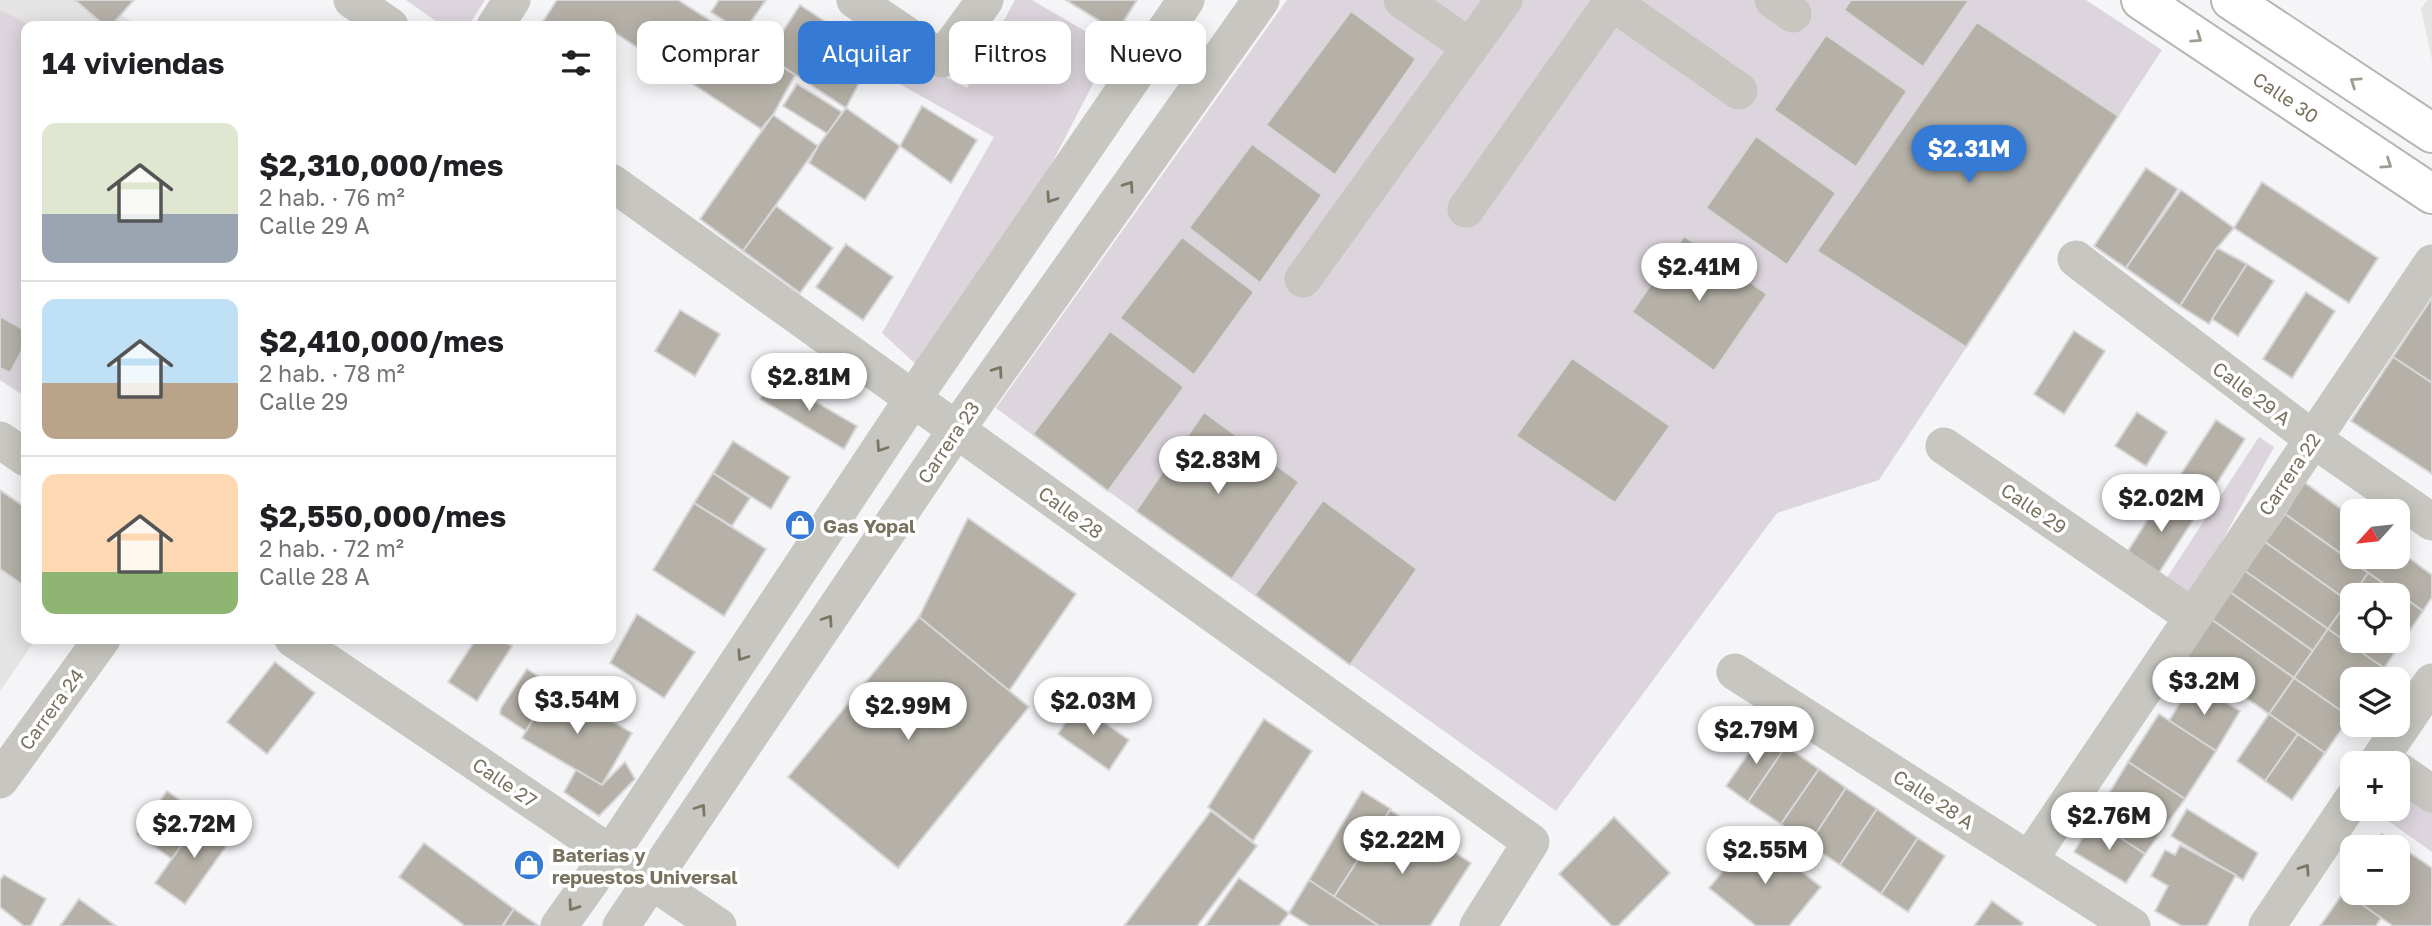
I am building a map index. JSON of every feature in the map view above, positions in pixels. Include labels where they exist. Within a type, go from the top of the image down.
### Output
[{"type":"main road","name":"Calle 30","points":[[2141,0],[2432,194]]},
{"type":"main road","points":[[2231,0],[2432,133]]},
{"type":"street","points":[[352,0],[383,21]]},
{"type":"street","points":[[498,21],[512,0]]},
{"type":"street","points":[[855,0],[942,59],[985,0]]},
{"type":"street","points":[[559,926],[611,853],[912,400],[1186,0]]},
{"type":"street","name":"Carrera 23","points":[[621,926],[956,430],[1261,0]]},
{"type":"street","points":[[1402,0],[1470,47]]},
{"type":"street","points":[[1466,209],[1613,1],[1739,91]]},
{"type":"street","points":[[1303,279],[1470,47],[1494,3]]},
{"type":"street","name":"Calle 28","points":[[616,186],[1531,842],[1478,926]]},
{"type":"street","name":"Calle 29 A","points":[[2076,259],[2313,439],[2432,522]]},
{"type":"street","name":"Carrera 22","points":[[2029,860],[2432,263]]},
{"type":"street","points":[[0,440],[21,455]]},
{"type":"street","name":"Calle 29","points":[[1944,446],[2193,617]]},
{"type":"street","name":"Carrera 24","points":[[0,780],[98,644]]},
{"type":"street","name":"Calle 27","points":[[300,644],[718,926]]},
{"type":"street","name":"Calle 28 A","points":[[1735,672],[2132,926]]},
{"type":"street","points":[[2393,751],[2432,682]]},
{"type":"street","points":[[2410,780],[2432,794]]},
{"type":"street","points":[[2267,926],[2340,818]]},
{"type":"shaded area","points":[[0,0],[95,0],[131,21],[21,21],[21,394],[0,380]]},
{"type":"shaded area","points":[[406,0],[485,0],[471,21],[436,21]]},
{"type":"shaded area","points":[[1015,0],[1032,0],[1068,21],[1004,21]]},
{"type":"shaded area","points":[[1287,0],[2086,0],[2162,50],[1879,480],[1777,513],[1556,811],[996,408]]},
{"type":"shaded area","points":[[2427,0],[2432,0],[2432,60],[2421,9]]},
{"type":"shaded area","points":[[0,10],[23,21],[21,394],[0,380]]},
{"type":"shaded area","points":[[1071,23],[1085,31],[1085,84],[1093,84],[1036,194],[921,369],[882,333],[994,137],[900,84],[935,84],[935,71],[949,79],[949,84],[959,84],[967,88],[969,84],[1071,84]]},
{"type":"shaded area","points":[[2259,437],[2274,447],[2187,604],[2162,585]]},
{"type":"shaded area","points":[[0,490],[21,505],[21,644],[33,644],[0,691]]},
{"type":"shaded area","points":[[2410,793],[2432,809],[2432,852],[2388,821],[2410,821]]},
{"type":"building","points":[[75,0],[134,0],[115,21],[99,21]]},
{"type":"building","points":[[557,0],[678,0],[711,21],[637,21],[637,47],[616,33],[616,21],[543,21]]},
{"type":"building","points":[[719,0],[766,0],[751,21],[725,21],[711,12]]},
{"type":"building","points":[[1066,0],[1137,0],[1124,21],[1099,21]]},
{"type":"building","points":[[1851,0],[1969,0],[1923,67],[1844,10]]},
{"type":"building","points":[[800,5],[824,21],[798,21],[798,76],[784,67],[784,30]]},
{"type":"building","points":[[1351,11],[1416,59],[1335,175],[1266,125]]},
{"type":"building","points":[[1977,22],[2118,116],[1966,347],[1817,251]]},
{"type":"building","points":[[1977,22],[2118,116],[1966,347],[1817,251]]},
{"type":"building","points":[[1826,35],[1907,91],[1856,167],[1774,110]]},
{"type":"building","points":[[784,68],[795,75],[773,115],[761,129],[693,84],[784,84]]},
{"type":"building","points":[[797,84],[842,112],[828,134],[783,106]]},
{"type":"building","points":[[810,84],[858,84],[846,108]]},
{"type":"building","points":[[922,106],[977,140],[951,183],[900,146]]},
{"type":"building","points":[[846,108],[900,146],[865,200],[809,163]]},
{"type":"building","points":[[773,115],[818,146],[743,251],[700,219]]},
{"type":"building","points":[[1756,136],[1836,193],[1787,265],[1706,208]]},
{"type":"building","points":[[1252,144],[1322,195],[1260,283],[1189,228]]},
{"type":"building","points":[[2146,168],[2178,189],[2126,268],[2094,246]]},
{"type":"building","points":[[2262,182],[2378,258],[2349,303],[2234,228]]},
{"type":"building","points":[[2181,190],[2234,228],[2217,248],[2180,306],[2126,268]]},
{"type":"building","points":[[776,206],[833,248],[800,293],[743,251]]},
{"type":"building","points":[[1684,236],[1767,294],[1714,371],[1632,312]]},
{"type":"building","points":[[1182,237],[1254,292],[1194,375],[1120,318]]},
{"type":"building","points":[[846,244],[893,277],[863,320],[816,287]]},
{"type":"building","points":[[2217,248],[2247,264],[2209,324],[2180,306]]},
{"type":"building","points":[[2247,264],[2274,281],[2238,336],[2212,319]]},
{"type":"building","points":[[2306,292],[2335,311],[2292,378],[2263,359]]},
{"type":"building","points":[[2432,298],[2432,383],[2393,357]]},
{"type":"building","points":[[680,310],[720,334],[695,376],[655,351]]},
{"type":"building","points":[[0,316],[21,328],[21,352],[10,373],[0,368]]},
{"type":"building","points":[[1110,331],[1184,387],[1108,491],[1033,434]]},
{"type":"building","points":[[2074,331],[2105,351],[2064,414],[2034,394]]},
{"type":"building","points":[[2393,357],[2432,383],[2432,474],[2351,421]]},
{"type":"building","points":[[1572,358],[1670,426],[1615,503],[1516,436]]},
{"type":"building","points":[[773,377],[857,426],[844,449],[760,399]]},
{"type":"building","points":[[1204,412],[1299,482],[1232,579],[1136,511]]},
{"type":"building","points":[[2137,412],[2167,432],[2146,466],[2115,446]]},
{"type":"building","points":[[2216,420],[2245,439],[2201,508],[2172,488]]},
{"type":"building","points":[[733,441],[790,477],[771,509],[713,473]]},
{"type":"building","points":[[713,473],[750,498],[732,526],[694,503]]},
{"type":"building","points":[[2304,482],[2340,508],[2340,553],[2285,514]]},
{"type":"building","points":[[2169,486],[2201,508],[2153,582],[2121,562]]},
{"type":"building","points":[[0,490],[21,505],[21,584],[0,569]]},
{"type":"building","points":[[1323,500],[1417,569],[1350,665],[1255,595]]},
{"type":"building","points":[[694,503],[766,549],[724,616],[653,570]]},
{"type":"building","points":[[2285,514],[2340,553],[2340,569],[2362,569],[2368,573],[2361,583],[2340,583],[2340,595],[2265,542]]},
{"type":"building","points":[[968,518],[1076,594],[1009,691],[919,617]]},
{"type":"building","points":[[2265,542],[2340,595],[2340,612],[2328,629],[2245,571]]},
{"type":"building","points":[[2410,559],[2432,575],[2432,597],[2423,611],[2410,602],[2410,583],[2383,583],[2363,569],[2410,569]]},
{"type":"building","points":[[2245,571],[2328,629],[2313,651],[2230,592]]},
{"type":"building","points":[[2368,573],[2382,583],[2361,583]]},
{"type":"building","points":[[2230,592],[2313,651],[2294,678],[2211,619]]},
{"type":"building","points":[[2410,602],[2423,611],[2410,630]]},
{"type":"building","points":[[2340,612],[2340,637],[2328,629]]},
{"type":"building","points":[[637,614],[695,652],[664,698],[610,663]]},
{"type":"building","points":[[919,617],[1029,707],[898,868],[788,777]]},
{"type":"building","points":[[2211,619],[2294,678],[2269,714],[2186,655]]},
{"type":"building","points":[[2328,629],[2340,637],[2340,653],[2362,653],[2383,667],[2340,667],[2340,710],[2294,678]]},
{"type":"building","points":[[473,644],[512,646],[477,701],[448,682]]},
{"type":"building","points":[[2362,653],[2394,653],[2383,667]]},
{"type":"building","points":[[275,662],[315,693],[267,754],[227,722]]},
{"type":"building","points":[[527,669],[553,686],[526,731],[500,714],[501,708]]},
{"type":"building","points":[[2294,678],[2340,710],[2340,731],[2325,753],[2269,714]]},
{"type":"building","points":[[2192,683],[2240,711],[2216,751],[2169,721]]},
{"type":"building","points":[[553,686],[632,733],[602,785],[522,738]]},
{"type":"building","points":[[1078,704],[1129,740],[1109,770],[1058,734]]},
{"type":"building","points":[[2159,714],[2216,751],[2185,799],[2128,762]]},
{"type":"building","points":[[2269,714],[2298,734],[2265,781],[2237,761]]},
{"type":"building","points":[[1264,719],[1312,751],[1253,841],[1208,807]]},
{"type":"building","points":[[1764,731],[1786,746],[1748,802],[1726,786]]},
{"type":"building","points":[[2298,734],[2325,753],[2292,800],[2265,781]]},
{"type":"building","points":[[1786,746],[1819,769],[1781,824],[1748,802]]},
{"type":"building","points":[[625,762],[635,779],[599,816],[564,792],[576,770],[602,785]]},
{"type":"building","points":[[2128,762],[2185,799],[2145,854],[2093,820]]},
{"type":"building","points":[[1819,769],[1846,788],[1809,844],[1781,824]]},
{"type":"building","points":[[1846,788],[1877,809],[1840,865],[1809,844]]},
{"type":"building","points":[[167,791],[202,816],[172,859],[137,834]]},
{"type":"building","points":[[1362,791],[1391,809],[1334,897],[1309,880]]},
{"type":"building","points":[[1877,809],[1918,838],[1881,894],[1840,865]]},
{"type":"building","points":[[2187,809],[2258,853],[2243,880],[2171,836]]},
{"type":"building","points":[[1390,810],[1471,863],[1430,926],[1379,926],[1334,897]]},
{"type":"building","points":[[1211,811],[1257,846],[1197,926],[1124,926]]},
{"type":"building","points":[[202,816],[232,838],[185,904],[155,883]]},
{"type":"building","points":[[1614,817],[1670,873],[1618,926],[1612,926],[1559,874]]},
{"type":"building","points":[[2093,820],[2145,854],[2126,883],[2074,852]]},
{"type":"building","points":[[1754,833],[1821,887],[1789,926],[1756,926],[1709,888]]},
{"type":"building","points":[[1918,838],[1945,856],[1908,912],[1881,894]]},
{"type":"building","points":[[424,843],[514,909],[502,926],[465,926],[399,877]]},
{"type":"building","points":[[2180,845],[2236,875],[2207,926],[2182,926],[2155,911],[2168,886],[2151,876],[2165,850],[2175,855]]},
{"type":"building","points":[[2410,853],[2432,868],[2432,926],[2393,926],[2363,905],[2410,905]]},
{"type":"building","points":[[4,875],[46,899],[31,926],[24,926],[0,907],[0,880]]},
{"type":"building","points":[[1239,878],[1289,913],[1279,926],[1205,926]]},
{"type":"building","points":[[1309,880],[1379,926],[1310,926],[1289,913]]},
{"type":"building","points":[[2340,898],[2340,905],[2362,905],[2381,918],[2376,926],[2320,926]]},
{"type":"building","points":[[79,899],[116,926],[60,926]]},
{"type":"building","points":[[1992,901],[2023,923],[2021,926],[1974,926]]},
{"type":"building","points":[[514,909],[539,926],[503,926]]},
{"type":"place","name":"Gas Yopal","points":[[800,525]]},
{"type":"place","name":"Baterias y repuestos Universal","points":[[529,865]]}]
